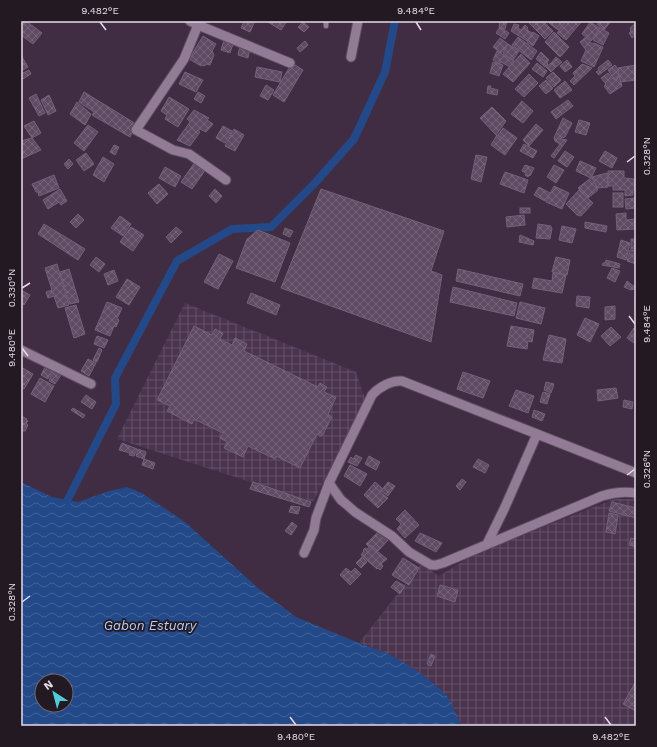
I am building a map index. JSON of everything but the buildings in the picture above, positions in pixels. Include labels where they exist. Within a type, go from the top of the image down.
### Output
[{"type":"street","points":[[190,21],[290,63]]},
{"type":"street","points":[[351,57],[358,21]]},
{"type":"street","points":[[198,25],[184,59],[136,130],[173,150],[189,154],[226,180]]},
{"type":"street","points":[[21,350],[90,384]]},
{"type":"street","points":[[304,553],[314,530],[316,518],[329,483],[372,395],[395,380],[402,381],[636,473]]},
{"type":"street","points":[[486,544],[505,507],[537,434]]},
{"type":"street","points":[[329,483],[341,500],[355,512],[392,536],[409,552],[431,565],[443,563],[615,492],[626,491],[636,493]]},
{"type":"shaded area","points":[[185,303],[356,372],[365,399],[313,502],[117,439]]},
{"type":"shaded area","points":[[614,499],[636,499],[636,726],[462,726],[448,698],[440,689],[419,672],[389,654],[359,643],[421,564],[439,576],[465,560],[493,547]]},
{"type":"water","name":"Gabon Estuary","points":[[21,482],[52,497],[78,502],[109,491],[127,487],[142,493],[185,522],[259,589],[296,617],[389,654],[419,672],[448,697],[462,726],[21,726]]},
{"type":"waterway","points":[[67,501],[116,404],[115,378],[177,261],[232,229],[271,227],[314,184],[354,139],[385,72],[395,21]]}]
